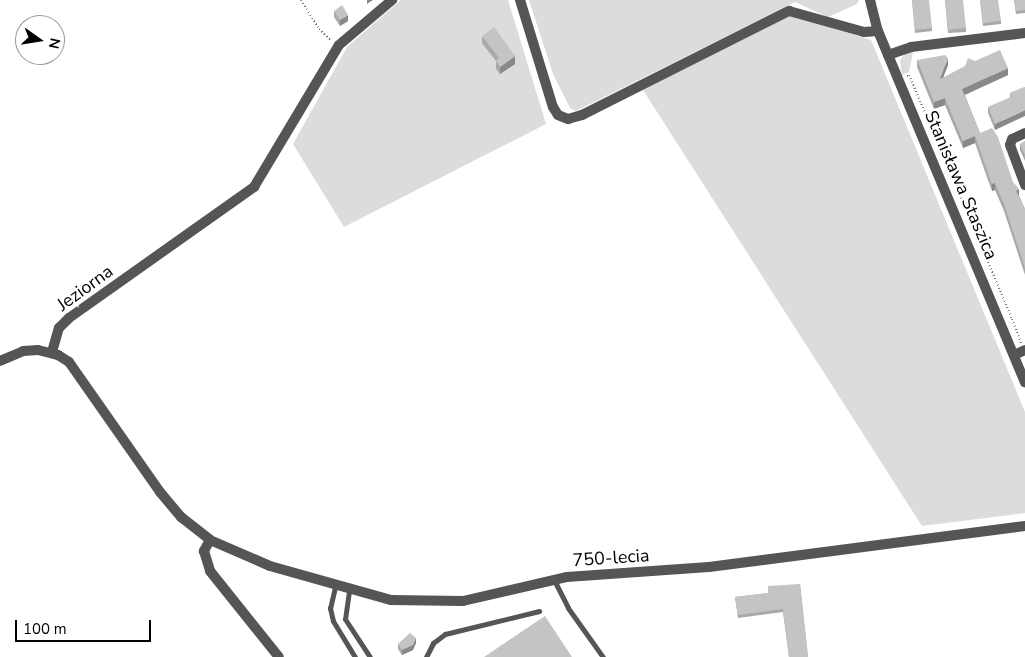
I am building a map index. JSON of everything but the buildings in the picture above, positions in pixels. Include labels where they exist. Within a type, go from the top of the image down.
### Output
[{"type":"street","name":"Jeziorna","points":[[52,352],[59,328],[69,318],[254,187],[339,44],[392,0]]},
{"type":"street","points":[[520,0],[553,107],[558,114],[568,119],[582,116],[789,10],[800,11],[864,32],[878,32]]},
{"type":"street","name":"Stanisława Staszica","points":[[870,0],[878,32],[1025,382]]},
{"type":"street","points":[[888,54],[911,48],[1025,33]]},
{"type":"street","points":[[1025,133],[1012,139],[1010,145],[1025,185]]},
{"type":"street","points":[[0,361],[30,350],[52,352],[76,369],[167,501],[210,540],[204,552],[210,571],[279,657]]},
{"type":"street","points":[[1014,355],[1025,350]]},
{"type":"street","name":"750-lecia","points":[[210,540],[249,559],[349,591],[401,602],[445,603],[484,598],[554,580],[709,567],[1025,526]]},
{"type":"lane","points":[[554,580],[568,608],[603,657]]},
{"type":"lane","points":[[335,587],[330,608],[332,621],[355,657]]},
{"type":"lane","points":[[349,591],[345,619],[370,657]]},
{"type":"lane","points":[[426,657],[433,644],[445,634],[539,612]]},
{"type":"path","points":[[301,0],[323,34],[339,44]]},
{"type":"path","points":[[903,77],[909,75],[1025,350]]},
{"type":"path","points":[[1005,322],[1012,319]]},
{"type":"shaded area","points":[[401,0],[508,0],[546,124],[344,227],[293,144],[347,47]]},
{"type":"shaded area","points":[[529,0],[859,0],[857,4],[828,17],[795,2],[576,111],[570,108],[553,74]]},
{"type":"shaded area","points":[[790,15],[871,40],[1025,412],[1025,513],[922,526],[643,90]]},
{"type":"shaded area","points":[[913,52],[909,72],[902,75],[900,60],[906,53]]}]
